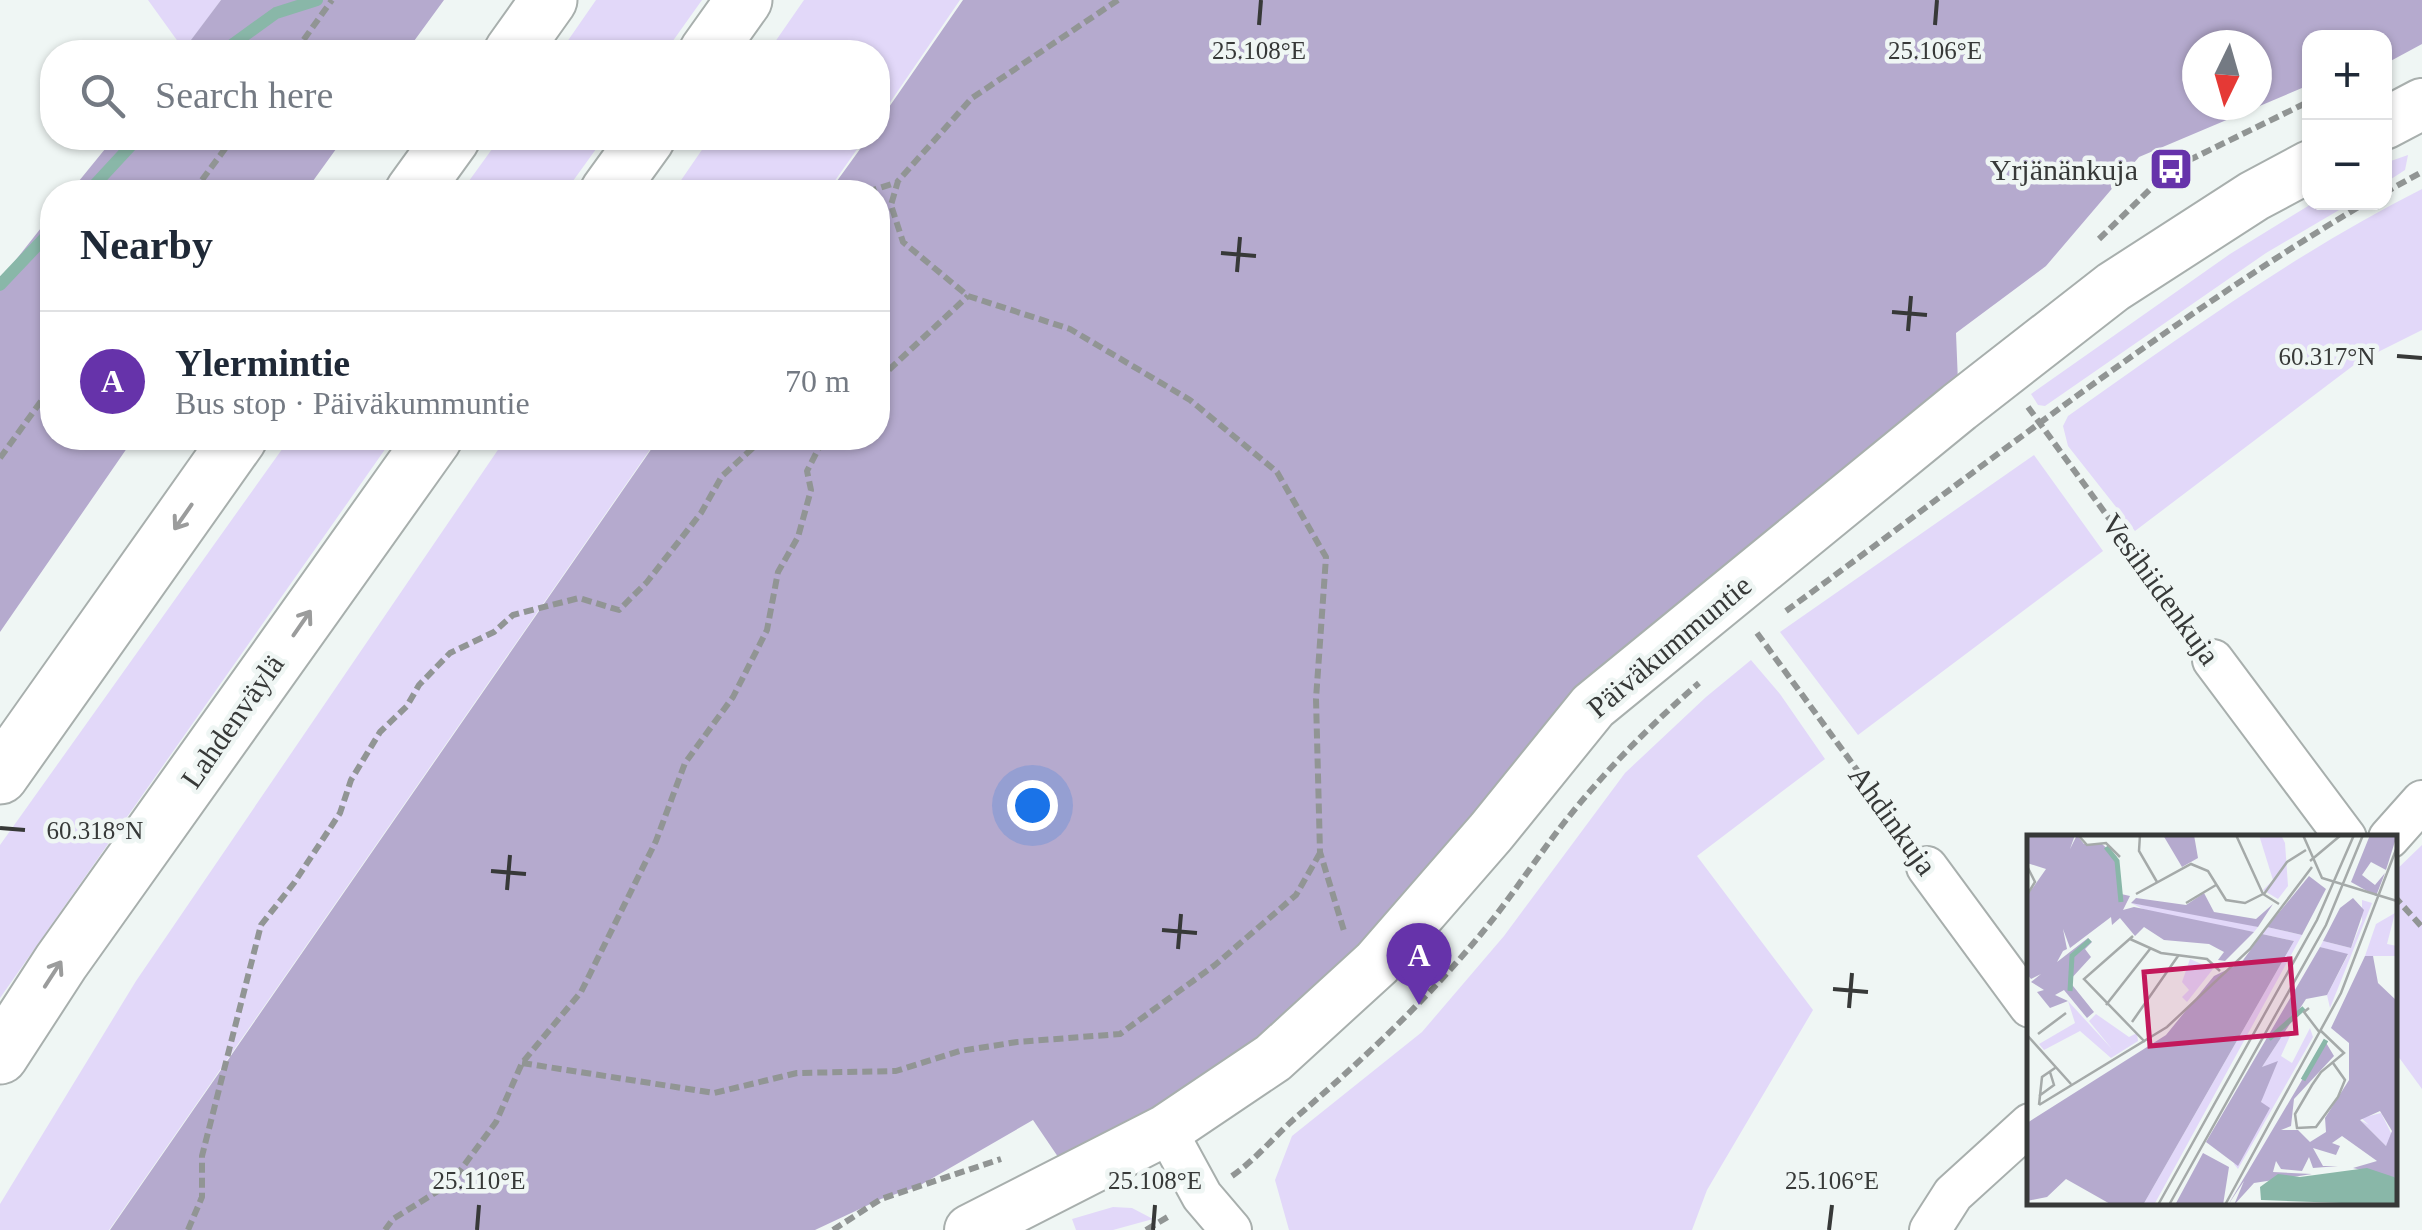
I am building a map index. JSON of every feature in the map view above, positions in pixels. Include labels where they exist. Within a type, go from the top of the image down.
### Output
[{"type":"highway","points":[[521,40],[549,0]]},
{"type":"highway","points":[[716,40],[744,0]]},
{"type":"highway","points":[[422,180],[443,150]]},
{"type":"highway","points":[[617,180],[638,150]]},
{"type":"highway","points":[[0,776],[231,450]]},
{"type":"highway","name":"Lahdenväylä","points":[[0,1056],[61,962],[425,450]]},
{"type":"street","points":[[2392,120],[2422,104]]},
{"type":"street","name":"Päiväkummuntie","points":[[970,1230],[1166,1130],[1273,1058],[1359,980],[1490,832],[1593,706],[2002,372],[2114,287],[2254,196],[2302,170]]},
{"type":"street","name":"Vesihiidenkuja","points":[[2213,660],[2344,835]]},
{"type":"street","points":[[2392,835],[2422,801]]},
{"type":"street","name":"Ahdinkuja","points":[[1927,867],[2027,1003]]},
{"type":"street","points":[[1930,1230],[1953,1194],[2027,1127]]},
{"type":"street","points":[[1166,1130],[1202,1196],[1231,1230]]},
{"type":"path","points":[[304,40],[332,0]]},
{"type":"path","points":[[1118,0],[972,98],[898,182],[891,205],[904,242],[968,296],[1070,330],[1190,400],[1277,472],[1326,557],[1316,699],[1320,852],[1359,980]]},
{"type":"path","points":[[2089,249],[2171,169],[2302,105]]},
{"type":"path","points":[[202,180],[225,150]]},
{"type":"path","points":[[2392,189],[2422,172]]},
{"type":"path","points":[[890,185],[898,182]]},
{"type":"path","points":[[1742,645],[2235,287],[2355,210]]},
{"type":"path","points":[[890,369],[968,296]]},
{"type":"path","name":"Vesihiidenkuja","points":[[2002,372],[2213,660]]},
{"type":"path","points":[[0,458],[40,403]]},
{"type":"path","points":[[188,1230],[202,1197],[202,1156],[261,925],[340,813],[350,780],[380,732],[450,653],[494,632],[513,616],[579,598],[619,610],[648,582],[722,476],[751,450]]},
{"type":"path","points":[[385,1230],[393,1219],[450,1183],[496,1122],[522,1063],[582,992],[656,841],[685,764],[733,698],[768,630],[778,572],[798,537],[811,490],[807,472],[815,450]]},
{"type":"path","name":"Ahdinkuja","points":[[1757,633],[1927,867]]},
{"type":"path","points":[[1146,1230],[1255,1160],[1277,1134],[1419,1005],[1483,932],[1565,822],[1642,732],[1700,682]]},
{"type":"path","points":[[522,1063],[714,1092],[797,1072],[896,1071],[960,1051],[1120,1034],[1215,965],[1296,895],[1320,852]]},
{"type":"path","points":[[2397,899],[2422,927]]},
{"type":"shaded area","points":[[148,0],[221,0],[191,40],[177,40]]},
{"type":"shaded area","points":[[221,0],[444,0],[415,40],[191,40]]},
{"type":"shaded area","points":[[596,0],[702,0],[674,40],[568,40]]},
{"type":"shaded area","points":[[804,0],[960,0],[890,102],[890,40],[776,40]]},
{"type":"shaded area","points":[[963,0],[2422,0],[2422,44],[2392,60],[2392,30],[2302,30],[2302,88],[2272,101],[2272,30],[2182,30],[2182,120],[2226,120],[2139,157],[2046,266],[1956,333],[1959,407],[1593,706],[1377,963],[1073,1179],[1033,1120],[917,1187],[815,1230],[110,1230],[651,450],[890,450],[890,180],[838,180],[859,150],[890,150],[890,106]]},
{"type":"shaded area","points":[[104,150],[335,150],[314,180],[80,180]]},
{"type":"shaded area","points":[[491,150],[595,150],[574,180],[470,180]]},
{"type":"shaded area","points":[[702,150],[857,150],[835,180],[681,180]]},
{"type":"shaded area","points":[[2408,155],[2405,170],[2392,178],[2392,161]]},
{"type":"shaded area","points":[[2422,189],[2422,330],[2358,362],[2135,531],[2068,446],[2063,426],[2068,416],[2285,267],[2383,210],[2392,210],[2392,205]]},
{"type":"shaded area","points":[[2302,210],[2339,210],[2266,253],[2045,406],[2038,405],[2031,394],[2230,254]]},
{"type":"shaded area","points":[[40,229],[40,450],[126,450],[0,632],[0,280]]},
{"type":"shaded area","points":[[281,450],[385,450],[0,998],[0,845]]},
{"type":"shaded area","points":[[498,450],[650,450],[109,1230],[0,1230],[0,1204],[136,981]]},
{"type":"shaded area","points":[[2034,455],[2103,551],[1858,735],[1780,632]]},
{"type":"shaded area","points":[[1751,660],[1825,759],[1697,856],[1813,1010],[1707,1190],[1692,1230],[1289,1230],[1275,1180],[1292,1136],[1422,1032],[1504,936],[1625,773]]},
{"type":"shaded area","points":[[2422,845],[2422,1089],[2397,1055],[2397,869]]},
{"type":"shaded area","points":[[1113,1207],[1132,1208],[1153,1219],[1113,1230],[1076,1230],[1072,1219]]},
{"type":"waterway","points":[[239,40],[276,13],[317,0]]},
{"type":"waterway","points":[[99,180],[127,150]]},
{"type":"waterway","points":[[0,285],[40,243]]},
{"type":"place","name":"Yrjänänkuja","points":[[2171,169]]},
{"type":"place","name":"Ylermintie","points":[[1419,1005]]}]
